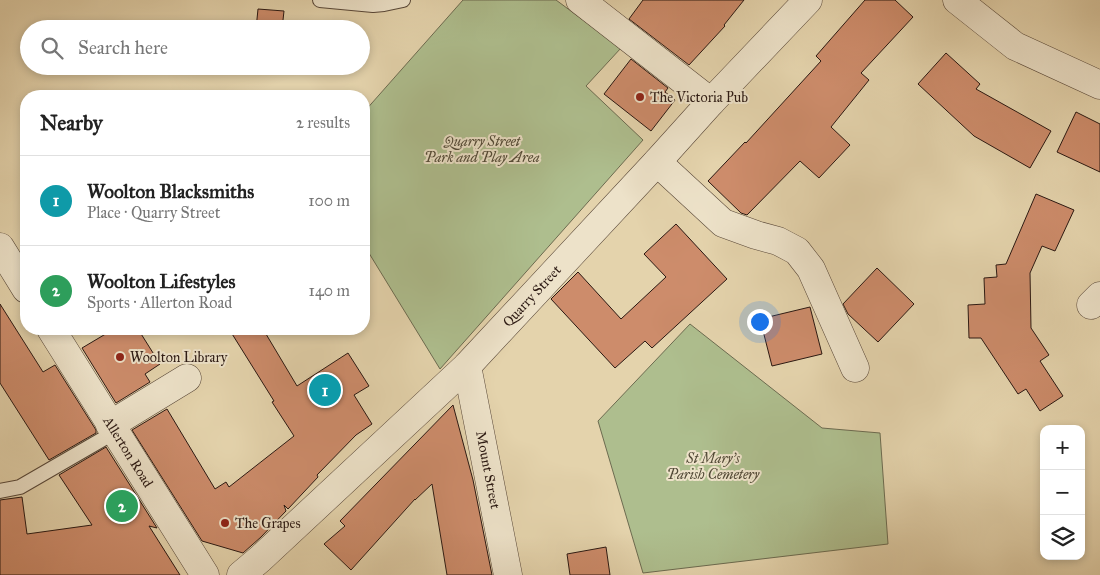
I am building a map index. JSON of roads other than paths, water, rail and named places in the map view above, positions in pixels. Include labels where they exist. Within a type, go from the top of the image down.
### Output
[{"type":"street","points":[[580,0],[711,102]]},
{"type":"street","name":"Quarry Street","points":[[241,575],[468,366],[711,102],[808,0]]},
{"type":"street","points":[[957,0],[1015,46],[1100,85]]},
{"type":"street","points":[[657,162],[724,223],[778,241],[797,250],[811,269],[855,368]]},
{"type":"street","points":[[0,247],[20,280]]},
{"type":"street","name":"Allerton Road","points":[[55,335],[205,575]]},
{"type":"street","name":"Mount Street","points":[[468,366],[508,575]]},
{"type":"street","points":[[113,428],[188,378]]},
{"type":"lane","points":[[320,0],[373,5],[403,0]]},
{"type":"lane","points":[[0,491],[20,488],[113,428]]},
{"type":"place","name":"The Victoria Pub","points":[[640,97]]},
{"type":"place","name":"Woolton Library","points":[[120,357]]},
{"type":"place","name":"Woolton Blacksmiths","points":[[325,390]]},
{"type":"place","name":"Woolton Lifestyles","points":[[122,506]]},
{"type":"place","name":"The Grapes","points":[[225,523]]},
{"type":"park label","name":"Quarry Street Park and Play Area","points":[[482,150]]},
{"type":"park label","name":"St Mary's Parish Cemetery","points":[[713,466]]}]
